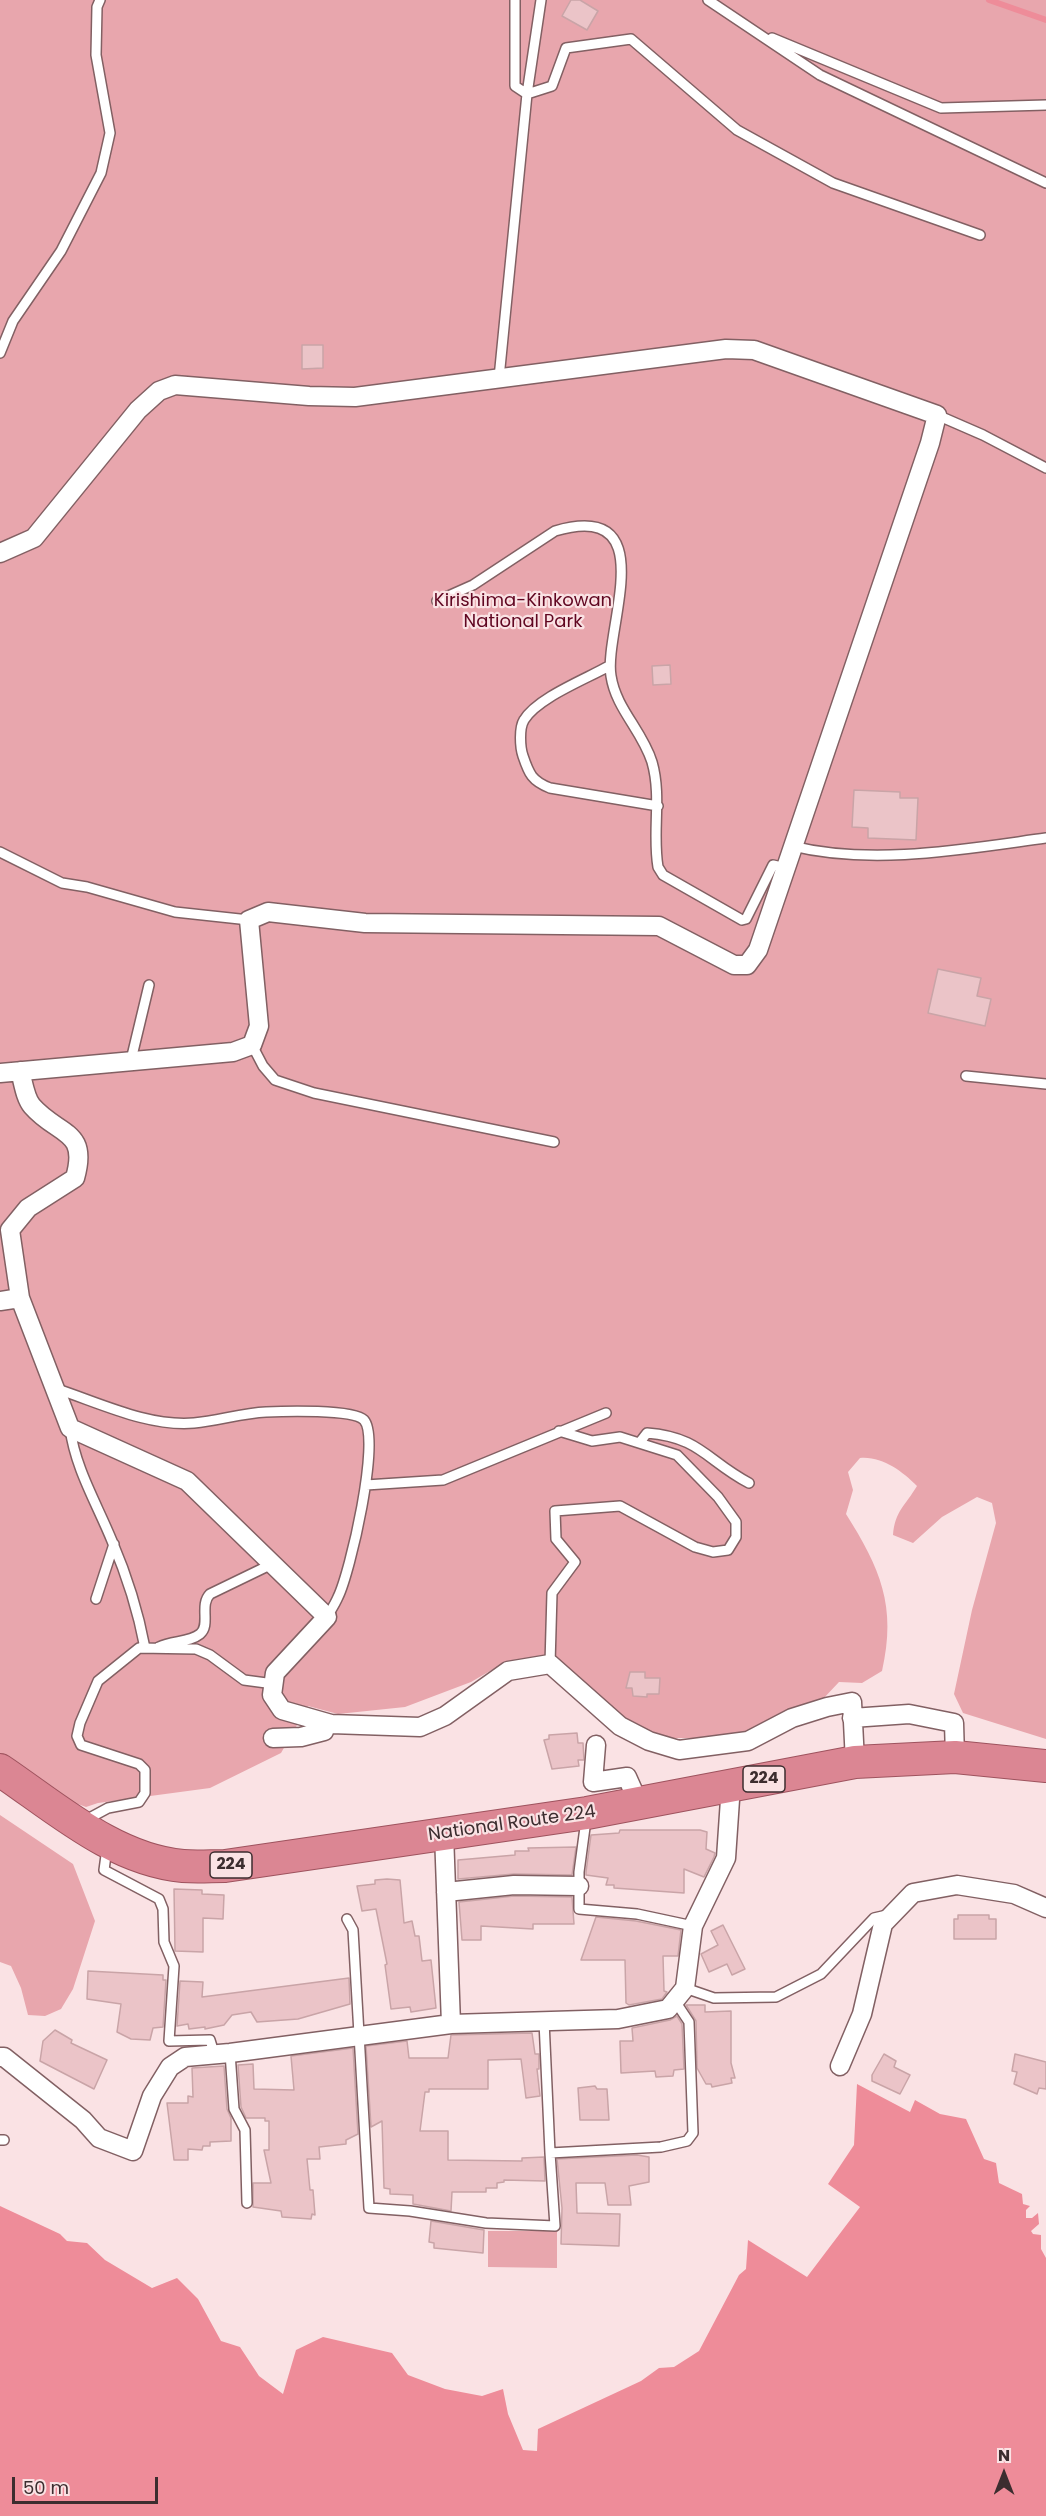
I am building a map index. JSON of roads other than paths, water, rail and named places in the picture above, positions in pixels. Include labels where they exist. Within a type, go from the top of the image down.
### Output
[{"type":"highway","name":"National Route 224","points":[[0,1770],[109,1843],[150,1859],[182,1866],[225,1866],[587,1814],[855,1762],[955,1757],[1046,1766]]},
{"type":"street","points":[[0,554],[34,538],[138,410],[159,391],[175,385],[309,396],[355,397],[658,356],[726,349],[754,350],[937,415],[927,454],[758,950],[747,965],[734,965],[658,926],[365,923],[268,912],[249,920],[259,1026],[252,1045],[233,1052],[0,1073]]},
{"type":"street","points":[[20,1071],[31,1105],[77,1143],[80,1159],[75,1178],[28,1208],[5,1228],[20,1298],[70,1428],[187,1481],[327,1617],[275,1673],[272,1695],[282,1710],[327,1723],[420,1727],[445,1716],[508,1671],[550,1664],[620,1726],[649,1741],[679,1750],[748,1741],[792,1718],[826,1707],[852,1702],[855,1762]]},
{"type":"street","points":[[0,1301],[20,1298]]},
{"type":"street","points":[[852,1718],[909,1714],[954,1723],[955,1757]]},
{"type":"street","points":[[273,1738],[301,1737],[324,1731],[327,1723]]},
{"type":"street","points":[[596,1745],[593,1782],[627,1777],[639,1804]]},
{"type":"street","points":[[0,2057],[4,2057],[83,2120],[99,2138],[133,2151],[152,2096],[171,2067],[185,2056],[361,2037],[452,2024],[618,2019],[668,2009],[680,1994],[693,1926],[726,1858],[731,1785]]},
{"type":"street","points":[[444,1834],[452,2024]]},
{"type":"street","points":[[446,1892],[514,1885],[579,1886]]},
{"type":"street","points":[[840,2066],[862,2014],[883,1924],[914,1893],[957,1885],[1014,1894],[1046,1908]]},
{"type":"lane","points":[[0,352],[13,321],[61,251],[101,173],[110,133],[96,55],[97,7],[100,0]]},
{"type":"lane","points":[[515,0],[515,86],[526,94]]},
{"type":"lane","points":[[498,378],[526,94],[540,0]]},
{"type":"lane","points":[[708,0],[820,75],[1046,183]]},
{"type":"lane","points":[[750,29],[942,108],[1046,105]]},
{"type":"lane","points":[[526,94],[552,86],[566,48],[631,39],[747,135],[833,183],[980,235]]},
{"type":"lane","points":[[937,415],[983,435],[1046,468]]},
{"type":"lane","points":[[437,601],[474,585],[555,531],[570,526],[598,528],[609,534],[615,542],[621,565],[621,596],[609,666],[614,693],[645,745],[652,763],[658,806],[656,859],[663,875],[742,920],[746,919],[774,865],[786,867]]},
{"type":"lane","points":[[609,666],[531,709],[522,722],[521,750],[529,774],[535,782],[550,788],[658,806]]},
{"type":"lane","points":[[792,846],[824,854],[939,853],[1046,838]]},
{"type":"lane","points":[[0,852],[62,883],[87,887],[175,912],[249,920]]},
{"type":"lane","points":[[131,1060],[149,985]]},
{"type":"lane","points":[[252,1045],[263,1066],[275,1080],[294,1087],[554,1142]]},
{"type":"lane","points":[[966,1076],[1046,1084]]},
{"type":"lane","points":[[54,1388],[161,1422],[194,1423],[266,1412],[350,1413],[363,1420],[368,1428],[369,1475],[342,1586],[327,1617]]},
{"type":"lane","points":[[366,1485],[443,1480],[606,1413]]},
{"type":"lane","points":[[70,1428],[73,1451],[114,1544],[138,1611],[145,1648]]},
{"type":"lane","points":[[550,1664],[552,1593],[575,1562],[556,1539],[555,1511],[620,1506],[695,1547],[713,1552],[728,1550],[736,1537],[736,1522],[718,1497],[677,1455],[620,1437],[592,1441],[579,1439],[559,1431]]},
{"type":"lane","points":[[640,1442],[647,1433],[671,1435],[701,1448],[729,1473],[749,1483]]},
{"type":"lane","points":[[96,1599],[114,1544]]},
{"type":"lane","points":[[157,1648],[170,1641],[190,1640],[199,1635],[204,1630],[205,1604],[210,1594],[272,1564]]},
{"type":"lane","points":[[80,1824],[108,1808],[139,1802],[146,1793],[146,1770],[139,1764],[81,1745],[77,1736],[80,1723],[98,1681],[139,1648],[196,1649],[210,1655],[244,1680],[274,1684]]},
{"type":"lane","points":[[587,1814],[579,1886],[579,1909],[637,1914],[693,1926]]},
{"type":"lane","points":[[109,1843],[104,1870],[159,1899],[162,1909],[164,1942],[174,1966],[169,2040],[210,2040],[222,2053],[234,2109],[245,2130],[247,2203]]},
{"type":"lane","points":[[550,2153],[661,2147],[687,2141],[693,2133],[688,2022],[680,1994],[714,1998],[776,1998],[821,1974],[874,1918],[892,1914]]},
{"type":"lane","points":[[347,1919],[353,1930],[361,2037],[369,2208],[410,2211],[486,2223],[555,2226],[544,2021]]},
{"type":"waterway","points":[[989,0],[1046,20]]},
{"type":"park label","name":"Kirishima-Kinkowan National Park","points":[[523,611]]}]
